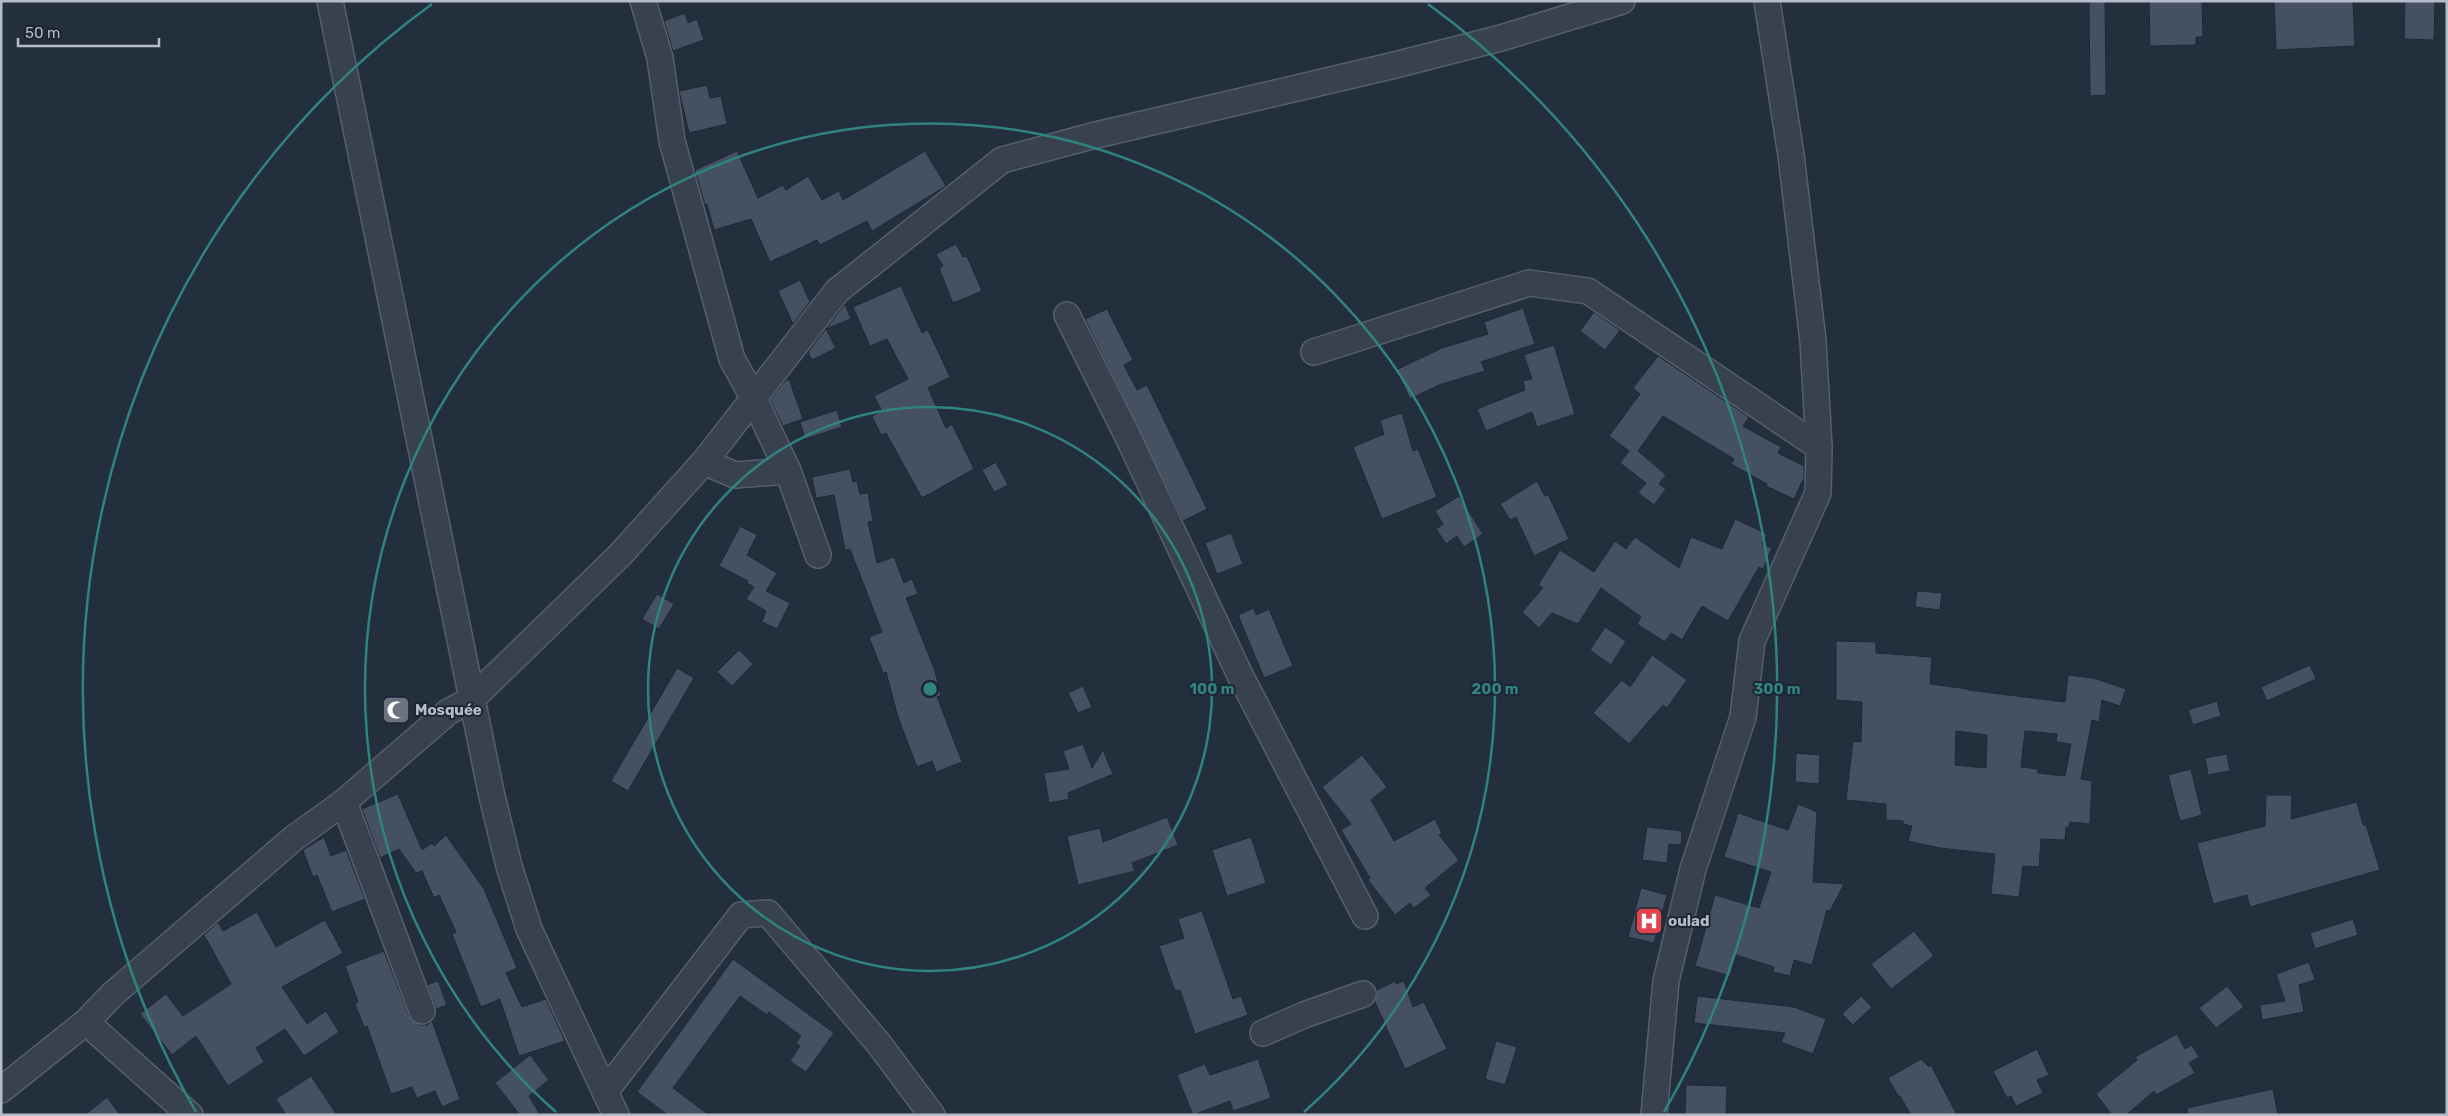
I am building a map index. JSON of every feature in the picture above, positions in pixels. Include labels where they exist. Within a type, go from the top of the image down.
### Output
[{"type":"street","points":[[330,1],[491,792],[523,911],[538,952],[616,1115]]},
{"type":"street","points":[[643,1],[660,58],[672,141],[732,358],[754,398],[788,471],[818,554]]},
{"type":"street","points":[[1,1090],[86,1022],[113,994],[294,838],[344,802],[448,712],[472,699],[620,555],[704,462],[837,291],[1002,160],[1092,136],[1405,63],[1501,38],[1622,1]]},
{"type":"street","points":[[1654,1115],[1666,981],[1691,879],[1743,717],[1752,641],[1818,493],[1819,447],[1809,311],[1791,155],[1767,1]]},
{"type":"street","points":[[1314,352],[1529,283],[1588,291],[1819,447]]},
{"type":"street","points":[[1067,315],[1128,437],[1240,675],[1364,916]]},
{"type":"street","points":[[704,462],[735,475],[788,471]]},
{"type":"street","points":[[344,802],[422,1011]]},
{"type":"street","points":[[605,1092],[741,915],[768,913],[879,1044],[932,1115]]},
{"type":"street","points":[[1263,1034],[1304,1014],[1363,994]]},
{"type":"street","points":[[86,1022],[190,1115]]},
{"type":"building","points":[[2105,1],[2106,95],[2090,96],[2089,2]]},
{"type":"building","points":[[2149,1],[2202,1],[2203,37],[2196,37],[2196,45],[2150,46]]},
{"type":"building","points":[[2274,1],[2353,1],[2355,46],[2276,50]]},
{"type":"building","points":[[2405,1],[2435,1],[2434,40],[2404,39]]},
{"type":"building","points":[[685,13],[688,23],[697,19],[704,40],[673,51],[664,21]]},
{"type":"building","points":[[707,85],[710,98],[721,96],[727,124],[689,133],[679,91]]},
{"type":"building","points":[[737,151],[758,198],[783,185],[786,190],[808,176],[822,200],[839,191],[843,200],[925,151],[946,186],[872,231],[867,221],[820,245],[817,240],[770,262],[751,219],[714,230],[707,204],[705,205],[695,170]]},
{"type":"building","points":[[956,244],[963,257],[967,256],[982,291],[953,303],[939,268],[943,266],[936,254]]},
{"type":"building","points":[[800,280],[810,302],[793,324],[778,291]]},
{"type":"building","points":[[901,286],[922,333],[928,330],[950,377],[928,388],[946,428],[952,424],[974,469],[922,498],[886,433],[881,435],[872,416],[882,411],[874,396],[908,379],[887,339],[870,346],[853,307]]},
{"type":"building","points":[[845,304],[851,319],[826,329],[836,348],[812,360],[808,352]]},
{"type":"building","points":[[1523,308],[1535,344],[1481,362],[1485,371],[1439,385],[1410,399],[1396,370],[1442,348],[1488,334],[1484,322]]},
{"type":"building","points":[[1107,309],[1133,360],[1124,365],[1137,390],[1147,385],[1207,509],[1183,521],[1085,319]]},
{"type":"building","points":[[1594,312],[1620,330],[1605,350],[1580,331]]},
{"type":"building","points":[[1554,345],[1575,414],[1537,427],[1532,412],[1486,431],[1477,409],[1525,390],[1523,381],[1532,379],[1524,355]]},
{"type":"building","points":[[1658,356],[1749,417],[1743,426],[1781,447],[1778,453],[1804,466],[1804,478],[1794,499],[1766,486],[1767,484],[1731,464],[1734,459],[1663,416],[1638,451],[1666,475],[1659,484],[1666,489],[1654,505],[1638,493],[1646,483],[1620,463],[1629,451],[1609,436],[1640,394],[1633,388]]},
{"type":"building","points":[[789,379],[803,419],[783,426],[770,400],[785,381]]},
{"type":"building","points":[[837,410],[842,427],[805,439],[800,422]]},
{"type":"building","points":[[1402,413],[1413,451],[1418,449],[1437,497],[1382,519],[1353,447],[1384,434],[1380,420]]},
{"type":"building","points":[[996,462],[1008,485],[994,492],[982,470]]},
{"type":"building","points":[[850,469],[853,482],[857,481],[860,494],[868,493],[873,521],[868,522],[877,563],[894,557],[904,583],[912,579],[918,594],[906,598],[935,671],[941,696],[937,697],[962,762],[936,772],[932,761],[917,767],[898,717],[886,672],[883,673],[869,637],[882,632],[850,549],[845,550],[834,495],[816,498],[812,477]]},
{"type":"building","points":[[1537,481],[1545,496],[1548,494],[1569,539],[1534,556],[1516,517],[1510,520],[1500,504]]},
{"type":"building","points":[[1459,496],[1483,534],[1464,547],[1457,536],[1446,544],[1436,529],[1443,524],[1435,511]]},
{"type":"building","points":[[1735,519],[1767,534],[1762,544],[1772,548],[1763,569],[1759,567],[1728,621],[1702,606],[1682,640],[1671,633],[1665,642],[1637,624],[1641,617],[1601,588],[1578,624],[1552,613],[1539,628],[1522,612],[1543,588],[1538,585],[1560,550],[1594,572],[1615,541],[1626,549],[1635,537],[1679,568],[1691,537],[1722,549]]},
{"type":"building","points":[[740,526],[757,535],[747,555],[777,573],[766,591],[790,603],[777,629],[762,622],[766,611],[746,599],[754,587],[747,583],[748,581],[719,566]]},
{"type":"building","points":[[1231,533],[1243,564],[1217,574],[1205,543]]},
{"type":"building","points":[[1917,591],[1942,593],[1940,610],[1915,607]]},
{"type":"building","points":[[657,594],[674,604],[659,629],[642,619]]},
{"type":"building","points":[[1254,608],[1256,615],[1269,609],[1293,666],[1264,678],[1238,615]]},
{"type":"building","points":[[1605,627],[1626,641],[1611,665],[1590,650]]},
{"type":"building","points":[[1836,641],[1876,642],[1876,653],[1932,657],[1930,684],[2065,702],[2068,675],[2093,678],[2126,689],[2120,706],[2102,700],[2099,722],[2092,720],[2081,779],[2092,781],[2090,824],[2070,822],[2069,827],[2066,827],[2065,840],[2041,839],[2039,867],[2023,866],[2019,897],[1991,894],[1995,854],[1940,848],[1908,841],[1912,826],[1903,824],[1903,821],[1886,820],[1886,804],[1846,800],[1853,741],[1861,742],[1862,702],[1836,700]],"holes":[[[1956,731],[1987,735],[1986,768],[1955,765]],[[2025,731],[2057,734],[2056,742],[2071,744],[2065,776],[2038,773],[2038,769],[2021,767]]]},
{"type":"building","points":[[739,650],[753,664],[732,686],[717,672]]},
{"type":"building","points":[[1652,655],[1687,680],[1667,708],[1663,705],[1629,744],[1593,713],[1622,680],[1630,687]]},
{"type":"building","points":[[2310,665],[2316,679],[2267,701],[2261,687]]},
{"type":"building","points":[[677,668],[694,678],[628,791],[611,781]]},
{"type":"building","points":[[1083,686],[1092,707],[1078,713],[1068,693]]},
{"type":"building","points":[[2217,701],[2221,716],[2193,725],[2188,710]]},
{"type":"building","points":[[1083,744],[1092,768],[1103,750],[1113,774],[1068,793],[1069,799],[1049,803],[1044,773],[1069,769],[1063,751]]},
{"type":"building","points":[[1796,753],[1820,755],[1819,784],[1795,782]]},
{"type":"building","points":[[2227,754],[2230,771],[2208,775],[2205,758]]},
{"type":"building","points":[[1362,755],[1387,787],[1371,800],[1394,841],[1435,819],[1442,833],[1439,835],[1459,860],[1425,888],[1431,895],[1414,908],[1410,903],[1395,915],[1368,880],[1370,878],[1341,830],[1351,824],[1322,787]]},
{"type":"building","points":[[2191,769],[2202,815],[2180,821],[2168,775]]},
{"type":"building","points":[[398,794],[422,850],[432,843],[434,846],[446,835],[484,889],[517,968],[506,973],[522,1007],[546,999],[565,1041],[519,1056],[500,999],[481,1007],[452,934],[456,932],[439,895],[434,898],[422,871],[416,873],[399,849],[380,858],[362,809]]},
{"type":"building","points":[[2266,795],[2292,795],[2291,819],[2357,802],[2363,825],[2366,825],[2380,870],[2250,907],[2247,895],[2213,904],[2197,843],[2265,826]]},
{"type":"building","points":[[1798,804],[1817,812],[1813,882],[1844,884],[1830,911],[1827,910],[1812,965],[1794,960],[1790,976],[1773,972],[1774,967],[1736,955],[1730,976],[1695,966],[1715,895],[1759,908],[1771,872],[1724,857],[1738,813],[1788,830]]},
{"type":"building","points":[[1167,817],[1178,845],[1132,863],[1135,871],[1078,885],[1067,836],[1100,828],[1103,842]]},
{"type":"building","points":[[1647,827],[1682,831],[1681,845],[1669,844],[1667,863],[1642,860]]},
{"type":"building","points":[[324,837],[331,856],[346,850],[365,899],[332,912],[317,875],[313,877],[303,850]]},
{"type":"building","points":[[1251,837],[1266,883],[1227,896],[1212,850]]},
{"type":"building","points":[[1641,888],[1667,895],[1654,943],[1628,937]]},
{"type":"building","points":[[1202,911],[1233,999],[1241,996],[1248,1015],[1195,1034],[1180,990],[1175,991],[1159,946],[1184,938],[1178,919]]},
{"type":"building","points":[[257,912],[276,947],[325,920],[343,953],[282,987],[307,1024],[326,1011],[339,1032],[304,1056],[285,1029],[256,1048],[264,1062],[228,1086],[196,1036],[172,1055],[140,1014],[166,994],[183,1016],[231,984],[204,935],[218,922],[223,931]]},
{"type":"building","points":[[2353,919],[2358,935],[2315,949],[2310,933]]},
{"type":"building","points":[[1914,931],[1934,956],[1891,989],[1871,964]]},
{"type":"building","points":[[384,951],[409,1016],[419,1025],[427,1025],[432,1021],[460,1099],[442,1107],[435,1091],[417,1098],[412,1087],[391,1094],[367,1026],[364,1027],[355,1004],[358,1002],[345,966]]},
{"type":"building","points":[[733,959],[834,1033],[806,1072],[790,1061],[800,1046],[796,1043],[801,1036],[769,1012],[767,1015],[740,996],[673,1088],[709,1115],[668,1115],[637,1092]]},
{"type":"building","points":[[2309,962],[2315,980],[2299,985],[2304,1012],[2262,1020],[2260,1005],[2285,1001],[2276,974]]},
{"type":"building","points":[[438,981],[447,1005],[436,1009],[427,985]]},
{"type":"building","points":[[1395,981],[1396,984],[1404,981],[1413,1007],[1424,1002],[1447,1049],[1405,1069],[1375,1002],[1377,990]]},
{"type":"building","points":[[2227,986],[2244,1007],[2216,1028],[2199,1008]]},
{"type":"building","points":[[1697,996],[1794,1007],[1826,1019],[1813,1054],[1781,1042],[1785,1033],[1694,1023]]},
{"type":"building","points":[[1861,996],[1872,1007],[1853,1025],[1842,1014]]},
{"type":"building","points":[[2177,1034],[2185,1049],[2192,1045],[2199,1057],[2189,1063],[2195,1073],[2156,1095],[2154,1091],[2126,1115],[2112,1115],[2096,1094],[2137,1060],[2135,1057]]},
{"type":"building","points":[[1496,1041],[1517,1047],[1505,1085],[1485,1079]]},
{"type":"building","points":[[2037,1049],[2049,1075],[2037,1080],[2043,1093],[2016,1106],[2011,1096],[2007,1098],[1993,1071]]},
{"type":"building","points":[[530,1055],[549,1080],[529,1096],[540,1115],[520,1115],[495,1083]]},
{"type":"building","points":[[1258,1059],[1271,1098],[1233,1111],[1230,1101],[1193,1115],[1177,1075],[1205,1064],[1210,1075]]},
{"type":"building","points":[[1921,1059],[1929,1067],[1931,1065],[1957,1115],[1911,1115],[1899,1097],[1888,1078]]},
{"type":"building","points":[[311,1076],[337,1115],[286,1115],[276,1099]]},
{"type":"building","points":[[1686,1085],[1727,1086],[1726,1115],[1685,1115]]},
{"type":"building","points":[[2273,1089],[2278,1115],[2188,1115],[2187,1108]]},
{"type":"building","points":[[107,1097],[120,1115],[85,1115]]},
{"type":"place","name":"Mosquée","points":[[396,710]]},
{"type":"place","name":"oulad","points":[[1649,921]]}]
